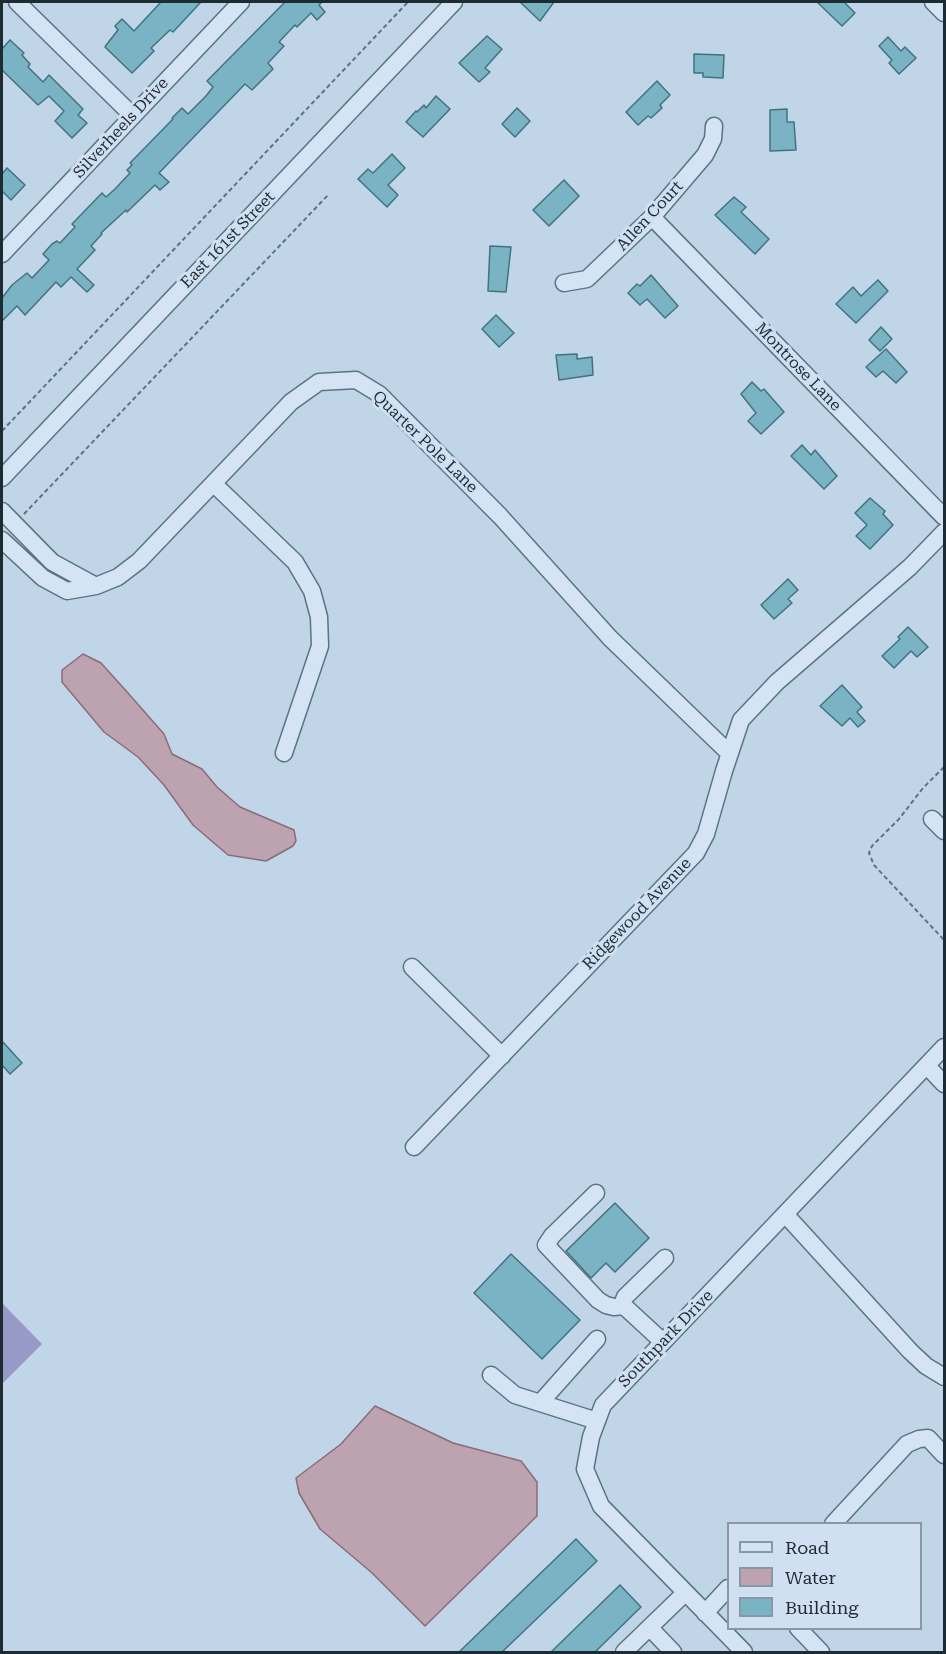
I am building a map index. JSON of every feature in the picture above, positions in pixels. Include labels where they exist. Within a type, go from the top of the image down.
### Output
[{"type":"street","points":[[17,2],[133,116]]},
{"type":"street","name":"Silverheels Drive","points":[[3,249],[241,2]]},
{"type":"street","name":"East 161st Street","points":[[2,478],[454,2]]},
{"type":"street","points":[[933,2],[945,13]]},
{"type":"street","name":"Allen Court","points":[[564,283],[586,279],[652,217],[705,155],[713,139],[714,126]]},
{"type":"street","name":"Montrose Lane","points":[[652,217],[945,517]]},
{"type":"street","name":"Quarter Pole Lane","points":[[2,540],[43,578],[67,591],[96,586],[118,577],[139,561],[291,402],[319,382],[356,380],[379,394],[500,516],[610,638],[729,753]]},
{"type":"street","points":[[214,484],[295,562],[312,591],[319,616],[320,646],[284,753]]},
{"type":"street","points":[[2,511],[52,561],[96,586]]},
{"type":"street","name":"Ridgewood Avenue","points":[[414,1147],[696,853],[706,834],[741,720],[802,660],[910,567],[945,532]]},
{"type":"street","points":[[932,819],[945,831]]},
{"type":"street","points":[[412,967],[502,1056]]},
{"type":"street","name":"Southpark Drive","points":[[744,1653],[601,1506],[585,1469],[591,1437],[603,1405],[945,1047]]},
{"type":"street","points":[[927,1066],[945,1084]]},
{"type":"street","points":[[596,1193],[552,1236],[546,1245],[598,1300],[614,1307],[624,1306]]},
{"type":"street","points":[[785,1214],[910,1351],[926,1366],[945,1377]]},
{"type":"street","points":[[663,1342],[624,1306],[623,1302],[665,1258]]},
{"type":"street","points":[[540,1403],[597,1339]]},
{"type":"street","points":[[491,1375],[514,1395],[597,1421]]},
{"type":"street","points":[[835,1522],[907,1444],[928,1438],[945,1455]]},
{"type":"street","points":[[705,1613],[727,1590]]},
{"type":"street","points":[[624,1653],[685,1593]]},
{"type":"street","points":[[650,1628],[673,1653]]},
{"type":"street","points":[[799,1630],[821,1653]]},
{"type":"path","points":[[2,431],[408,2]]},
{"type":"path","points":[[14,524],[329,194]]},
{"type":"path","points":[[945,767],[923,788],[899,819],[872,846],[869,854],[874,865],[945,940]]},
{"type":"shaded area","points":[[2,1303],[42,1344],[2,1384]]},
{"type":"water","points":[[83,654],[101,663],[128,693],[164,734],[172,754],[202,769],[217,787],[240,807],[294,830],[296,841],[293,846],[266,861],[228,855],[193,825],[164,785],[138,757],[104,732],[62,682],[62,670]]},
{"type":"water","points":[[375,1406],[453,1443],[521,1461],[537,1482],[537,1516],[425,1626],[371,1572],[320,1529],[299,1493],[296,1478],[341,1444]]},
{"type":"building","points":[[161,2],[201,2],[173,32],[170,30],[151,48],[154,51],[132,73],[105,47],[118,30],[115,26],[122,19],[134,31]]},
{"type":"building","points":[[285,2],[322,2],[319,5],[325,12],[317,20],[311,13],[297,27],[295,25],[279,42],[284,46],[268,63],[273,69],[252,90],[245,84],[159,173],[169,182],[160,190],[155,185],[101,233],[91,246],[95,250],[77,269],[94,285],[87,292],[71,277],[61,287],[56,282],[25,315],[17,306],[2,321],[2,298],[12,285],[27,273],[32,278],[49,260],[43,254],[52,244],[57,241],[60,243],[75,227],[72,224],[102,193],[106,197],[115,189],[130,173],[127,170],[132,165],[130,163],[182,108],[188,114],[206,96],[213,87],[207,81]]},
{"type":"building","points":[[520,2],[554,2],[540,21]]},
{"type":"building","points":[[817,2],[844,2],[855,13],[842,26]]},
{"type":"building","points":[[487,36],[502,49],[485,68],[490,72],[479,82],[459,63]]},
{"type":"building","points":[[888,37],[901,51],[905,47],[916,58],[899,74],[889,63],[892,60],[879,46]]},
{"type":"building","points":[[10,40],[24,53],[22,55],[30,64],[28,67],[43,82],[49,75],[83,109],[78,115],[87,123],[72,138],[55,121],[64,111],[49,96],[38,105],[2,70],[2,49]]},
{"type":"building","points":[[694,54],[724,55],[723,78],[703,77],[703,73],[694,73]]},
{"type":"building","points":[[657,81],[670,95],[660,105],[662,108],[651,118],[648,116],[638,125],[626,112]]},
{"type":"building","points":[[436,96],[450,109],[423,137],[406,122],[424,105],[426,108]]},
{"type":"building","points":[[517,108],[530,121],[515,137],[502,124]]},
{"type":"building","points":[[787,109],[787,122],[794,122],[796,150],[770,151],[770,110]]},
{"type":"building","points":[[392,154],[405,168],[388,185],[398,195],[387,207],[358,179],[368,169],[373,173]]},
{"type":"building","points":[[7,168],[25,185],[11,200],[2,191],[2,174]]},
{"type":"building","points":[[564,180],[579,196],[549,226],[533,210]]},
{"type":"building","points":[[734,197],[746,207],[741,212],[769,239],[755,254],[715,215]]},
{"type":"building","points":[[490,246],[511,247],[506,292],[488,291]]},
{"type":"building","points":[[651,275],[678,306],[665,318],[647,299],[640,305],[628,293],[637,284],[640,286]]},
{"type":"building","points":[[878,280],[888,291],[856,323],[836,304],[853,287],[861,296]]},
{"type":"building","points":[[496,315],[514,333],[499,347],[482,329]]},
{"type":"building","points":[[881,327],[892,339],[880,351],[869,340]]},
{"type":"building","points":[[886,349],[907,372],[896,383],[883,371],[876,377],[866,367]]},
{"type":"building","points":[[577,354],[577,359],[592,357],[593,375],[559,380],[556,355]]},
{"type":"building","points":[[752,382],[761,391],[764,389],[784,412],[761,434],[748,421],[756,413],[741,394]]},
{"type":"building","points":[[802,445],[811,455],[815,450],[837,476],[824,489],[791,456]]},
{"type":"building","points":[[870,498],[885,511],[883,514],[893,525],[870,549],[856,536],[867,525],[855,513]]},
{"type":"building","points":[[788,579],[798,590],[788,599],[792,603],[774,619],[761,605]]},
{"type":"building","points":[[908,627],[928,647],[917,657],[911,651],[894,668],[882,656],[900,639],[898,637]]},
{"type":"building","points":[[842,685],[862,707],[857,712],[865,721],[858,727],[850,718],[842,726],[820,706]]},
{"type":"building","points":[[2,1041],[22,1063],[10,1074],[2,1065]]},
{"type":"building","points":[[615,1203],[649,1238],[615,1272],[606,1263],[591,1278],[566,1251]]},
{"type":"building","points":[[511,1254],[580,1320],[542,1359],[474,1293]]},
{"type":"building","points":[[576,1539],[597,1561],[501,1653],[458,1653]]},
{"type":"building","points":[[620,1585],[641,1607],[594,1653],[550,1653]]}]
